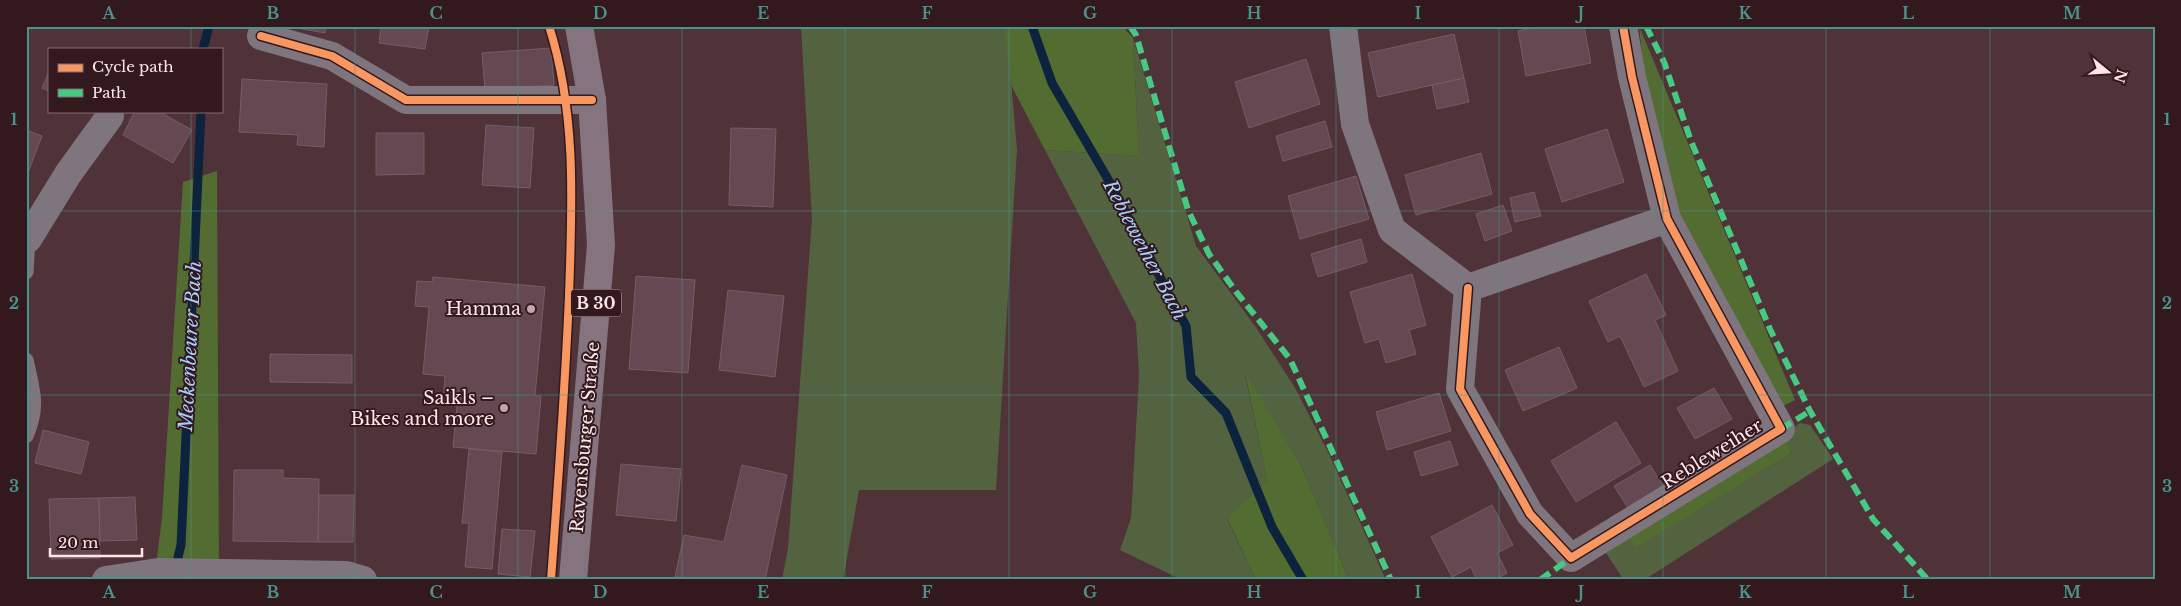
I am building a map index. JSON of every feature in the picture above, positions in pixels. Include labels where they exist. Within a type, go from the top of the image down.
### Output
[{"type":"main road","name":"Ravensburger Straße","points":[[573,580],[601,245],[592,100],[579,26]]},
{"type":"street","points":[[1342,26],[1355,124],[1392,230],[1468,288],[1667,219]]},
{"type":"street","name":"Rebleweiher","points":[[1468,288],[1460,389],[1530,514],[1571,558],[1781,429],[1667,219],[1632,77],[1623,26]]},
{"type":"street","points":[[261,36],[332,56],[406,100],[592,100]]},
{"type":"street","points":[[27,239],[68,174],[110,116]]},
{"type":"street","points":[[106,580],[158,572],[346,575],[362,580]]},
{"type":"lane","points":[[26,272],[27,239]]},
{"type":"lane","points":[[26,360],[34,393],[34,418],[26,436]]},
{"type":"green space","points":[[801,26],[1004,26],[1008,45],[1017,150],[996,490],[859,490],[843,580],[782,580],[788,548],[812,219]]},
{"type":"green space","points":[[1004,26],[1122,26],[1133,38],[1139,156],[1045,150],[1011,85]]},
{"type":"green space","points":[[1639,26],[1795,400],[1775,410],[1695,261],[1667,177],[1646,94]]},
{"type":"green space","points":[[1133,38],[1196,246],[1255,326],[1294,386],[1328,452],[1386,580],[1349,580],[1301,465],[1245,374],[1267,481],[1227,519],[1256,580],[1182,580],[1120,550],[1131,518],[1139,375],[1136,323],[1045,150],[1139,156]]},
{"type":"green space","points":[[217,171],[219,580],[154,580],[162,518],[183,182]]},
{"type":"green space","points":[[1245,372],[1301,465],[1349,580],[1256,580],[1227,518],[1267,481]]},
{"type":"green space","points":[[1800,423],[1810,425],[1833,459],[1644,580],[1624,580],[1604,550],[1625,536],[1635,547],[1792,453],[1784,435]]},
{"type":"green space","points":[[1784,435],[1792,453],[1635,548],[1625,536]]},
{"type":"building","points":[[286,26],[326,26],[325,33]]},
{"type":"building","points":[[381,26],[429,26],[425,49],[379,43]]},
{"type":"building","points":[[1542,26],[1584,26],[1591,63],[1526,76],[1518,31]]},
{"type":"building","points":[[1454,34],[1464,78],[1378,97],[1368,53]]},
{"type":"building","points":[[551,48],[554,85],[485,90],[482,53]]},
{"type":"building","points":[[1306,59],[1320,104],[1249,128],[1235,82]]},
{"type":"building","points":[[48,73],[48,91],[42,88]]},
{"type":"building","points":[[1464,78],[1469,102],[1437,109],[1432,85]]},
{"type":"building","points":[[242,79],[327,84],[324,147],[297,145],[298,135],[239,132]]},
{"type":"building","points":[[134,112],[160,112],[192,130],[173,163],[123,135]]},
{"type":"building","points":[[1325,121],[1332,147],[1283,161],[1276,136]]},
{"type":"building","points":[[486,125],[534,128],[530,188],[482,185]]},
{"type":"building","points":[[731,128],[776,129],[773,207],[729,205]]},
{"type":"building","points":[[1607,129],[1624,182],[1562,202],[1545,149]]},
{"type":"building","points":[[26,130],[42,136],[26,178]]},
{"type":"building","points":[[376,133],[424,133],[424,174],[376,175]]},
{"type":"building","points":[[1481,153],[1492,194],[1416,215],[1405,175]]},
{"type":"building","points":[[1356,176],[1369,219],[1300,239],[1288,196]]},
{"type":"building","points":[[1534,192],[1541,216],[1515,222],[1510,198]]},
{"type":"building","points":[[1503,205],[1512,231],[1485,241],[1476,214]]},
{"type":"building","points":[[1361,239],[1367,262],[1318,277],[1311,254]]},
{"type":"building","points":[[1412,274],[1426,325],[1409,330],[1416,354],[1386,363],[1379,339],[1365,343],[1350,292]]},
{"type":"building","points":[[1646,274],[1666,315],[1655,320],[1678,371],[1644,387],[1620,336],[1608,342],[1589,301]]},
{"type":"building","points":[[636,276],[695,280],[688,373],[629,369]]},
{"type":"building","points":[[433,277],[545,287],[535,396],[541,396],[536,454],[453,447],[457,406],[443,404],[445,376],[423,374],[429,307],[415,306],[417,281],[432,282]]},
{"type":"building","points":[[728,290],[784,296],[775,377],[719,370]]},
{"type":"building","points":[[1559,347],[1577,388],[1523,411],[1505,370]]},
{"type":"building","points":[[270,354],[352,355],[352,383],[270,382]]},
{"type":"building","points":[[1714,388],[1732,419],[1695,439],[1677,408]]},
{"type":"building","points":[[1439,393],[1451,431],[1387,450],[1376,412]]},
{"type":"building","points":[[1616,422],[1641,463],[1576,502],[1551,461]]},
{"type":"building","points":[[43,430],[89,442],[81,474],[35,463]]},
{"type":"building","points":[[1450,441],[1458,465],[1421,476],[1414,452]]},
{"type":"building","points":[[469,449],[502,452],[492,569],[465,567],[469,523],[462,523]]},
{"type":"building","points":[[621,464],[681,469],[676,521],[616,515]]},
{"type":"building","points":[[742,465],[787,475],[765,580],[675,577],[684,535],[724,542]]},
{"type":"building","points":[[1650,465],[1664,487],[1628,508],[1614,486]]},
{"type":"building","points":[[234,470],[283,470],[283,478],[319,479],[318,542],[233,541]]},
{"type":"building","points":[[319,495],[354,495],[353,542],[318,542]]},
{"type":"building","points":[[135,497],[137,540],[100,541],[99,498]]},
{"type":"building","points":[[99,498],[100,558],[51,559],[49,499]]},
{"type":"building","points":[[1492,505],[1513,545],[1497,553],[1507,573],[1494,580],[1477,580],[1471,567],[1452,577],[1431,537]]},
{"type":"building","points":[[502,529],[535,531],[530,577],[498,574]]},
{"type":"waterway","name":"Meckenbeurer Bach","points":[[203,48],[209,26]]},
{"type":"waterway","name":"Rebleweiher Bach","points":[[1032,26],[1052,83],[1109,181],[1186,326],[1191,377],[1226,413],[1272,527],[1303,580]]},
{"type":"waterway","name":"Meckenbeurer Bach","points":[[175,570],[181,545],[201,112]]},
{"type":"marked path","points":[[1130,26],[1136,35],[1188,210],[1209,254],[1237,293],[1290,359],[1391,580]]},
{"type":"marked path","points":[[1646,26],[1664,62],[1691,141],[1770,329],[1810,411],[1873,519],[1928,580]]},
{"type":"marked path","points":[[1781,429],[1810,411]]},
{"type":"marked path","points":[[1540,580],[1571,558]]},
{"type":"cycle path","points":[[549,26],[558,59],[564,93],[571,160],[567,332],[551,580]]},
{"type":"cycle path","points":[[1468,288],[1460,389],[1530,514],[1571,558],[1781,429],[1667,219],[1632,77],[1623,26]]},
{"type":"cycle path","points":[[261,36],[332,56],[406,100],[592,100]]},
{"type":"place","name":"Hamma","points":[[531,309]]},
{"type":"place","name":"Saikls – Bikes and more","points":[[504,408]]}]
